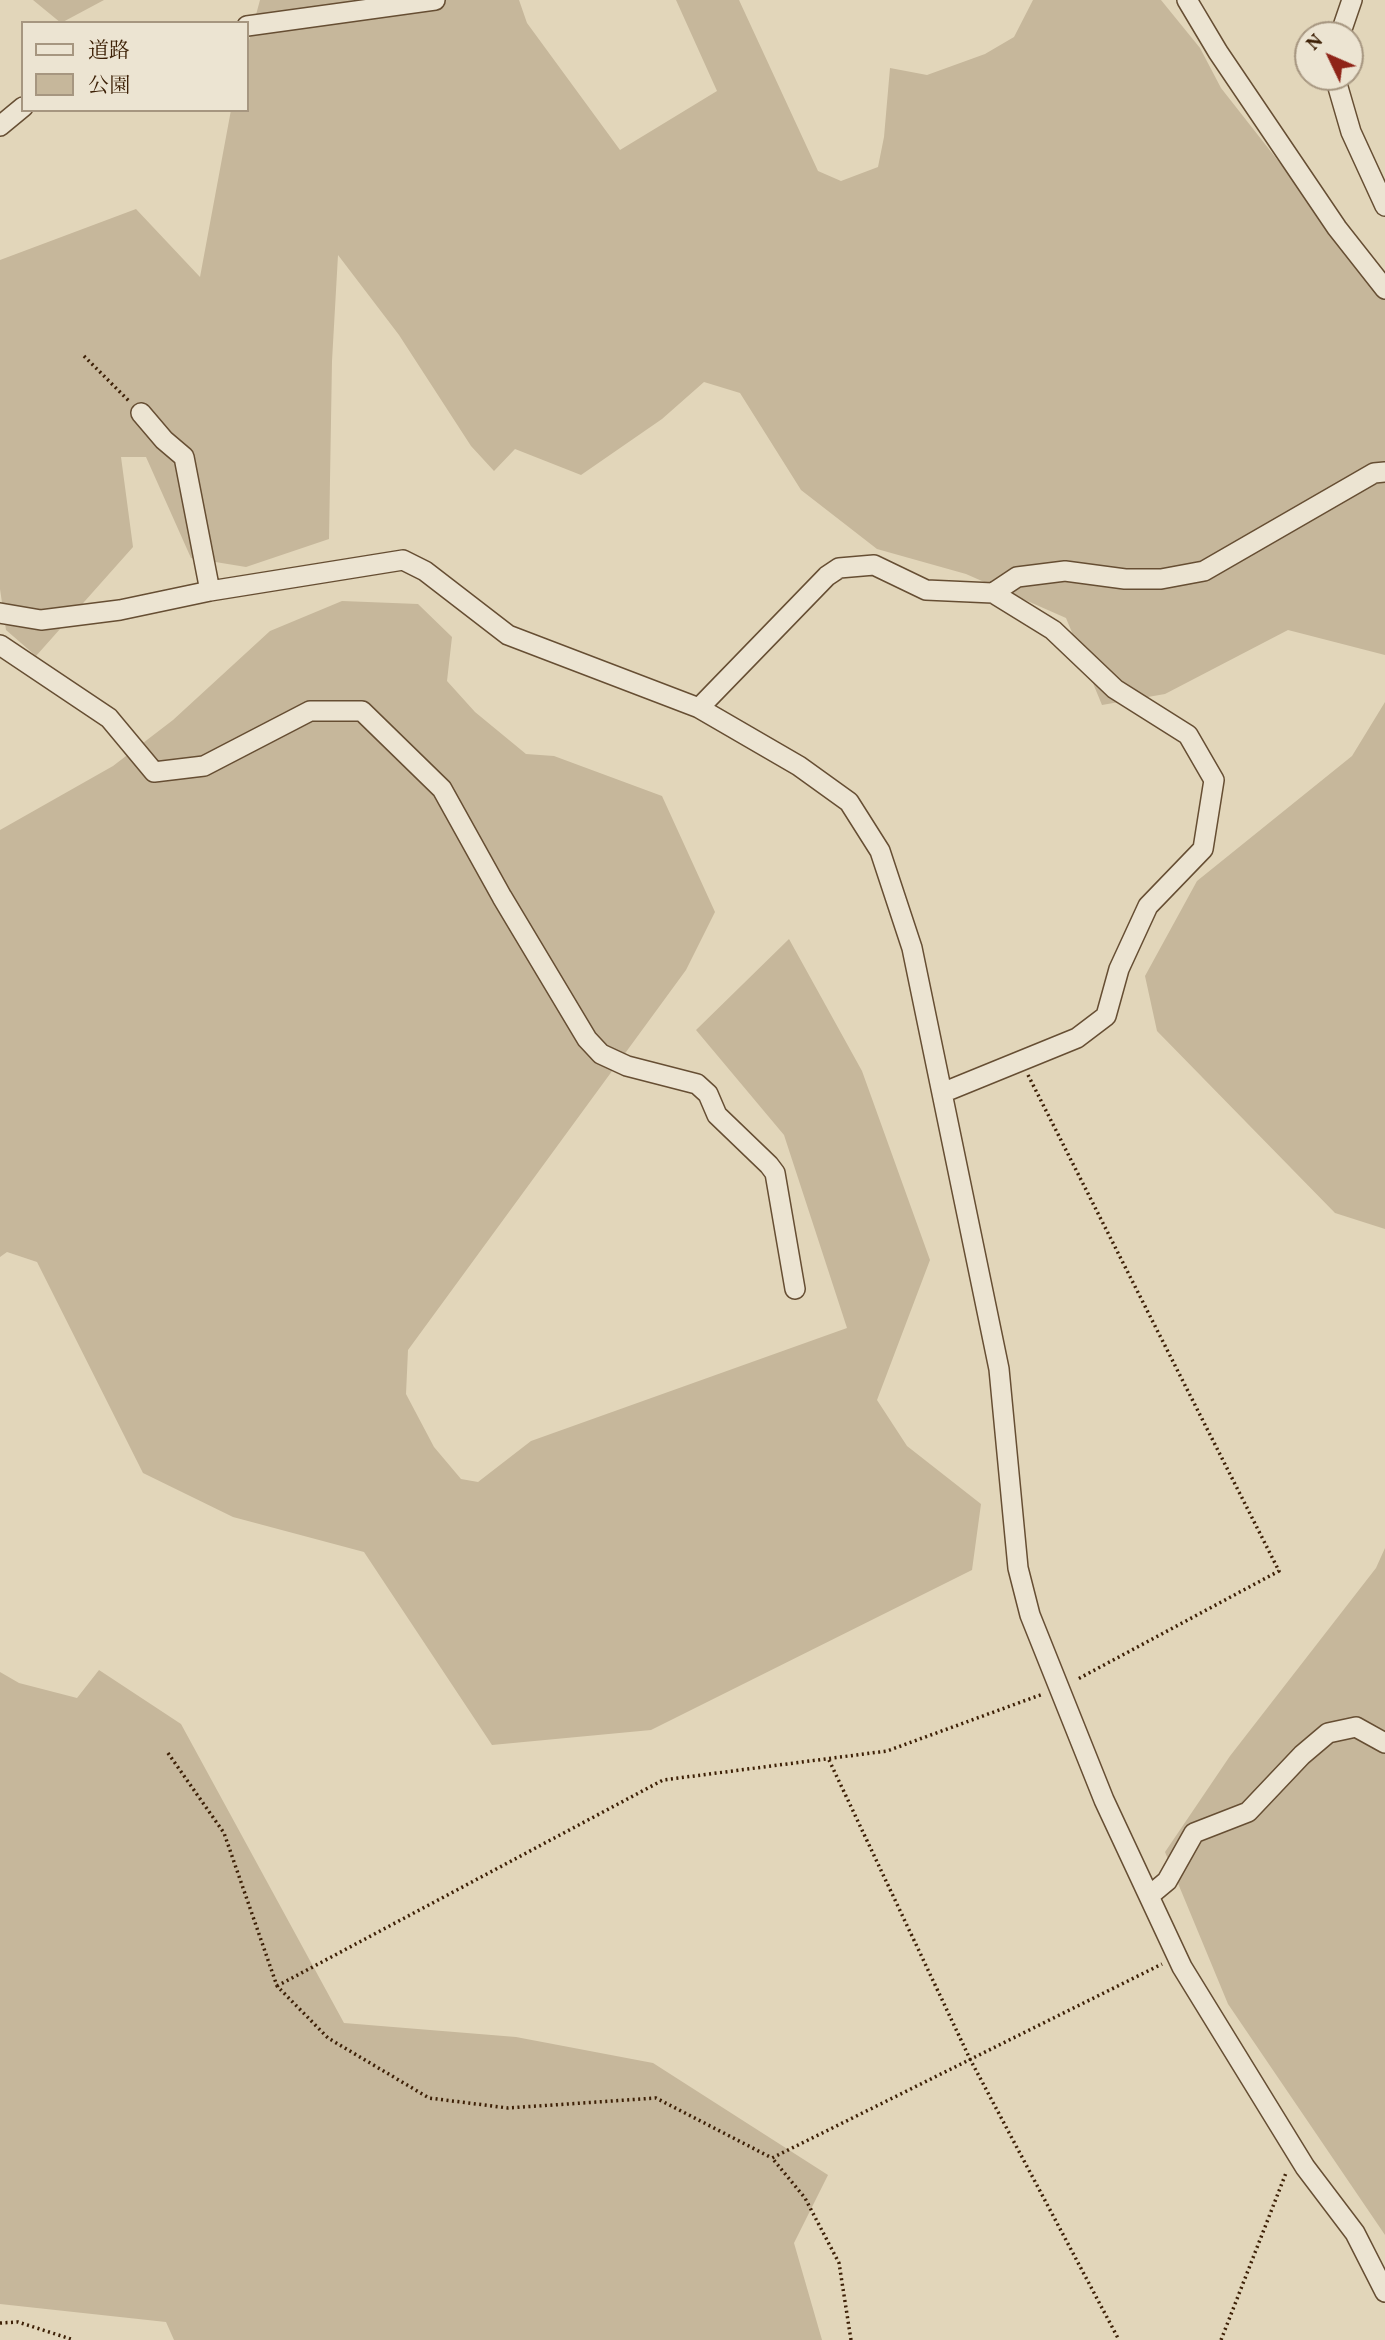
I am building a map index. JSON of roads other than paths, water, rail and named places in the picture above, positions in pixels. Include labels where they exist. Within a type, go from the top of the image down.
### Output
[{"type":"street","points":[[248,26],[435,0]]},
{"type":"street","points":[[1187,0],[1217,52],[1337,228],[1385,289]]},
{"type":"street","points":[[1345,21],[1352,0]]},
{"type":"street","points":[[1339,91],[1351,132],[1385,206]]},
{"type":"street","points":[[0,126],[21,109]]},
{"type":"street","points":[[141,413],[164,440],[184,457],[210,591]]},
{"type":"street","points":[[993,593],[1017,577],[1065,570],[1125,579],[1161,579],[1204,571],[1374,473],[1385,472]]},
{"type":"street","points":[[0,613],[41,620],[120,610],[210,591],[403,560],[425,571],[508,635],[699,708],[799,766],[849,802],[880,851],[912,948],[999,1369],[1018,1568],[1030,1615],[1104,1800],[1177,1956],[1295,2150],[1355,2234],[1385,2292]]},
{"type":"street","points":[[699,708],[827,576],[839,568],[874,565],[926,590],[993,593],[1054,630],[1115,690],[1188,736],[1214,780],[1203,849],[1148,906],[1119,970],[1106,1016],[1077,1038],[942,1093]]},
{"type":"street","points":[[0,645],[109,718],[154,772],[204,766],[310,711],[362,711],[442,789],[502,897],[587,1039],[601,1054],[627,1066],[698,1084],[708,1094],[717,1115],[775,1173],[795,1289]]},
{"type":"street","points":[[1149,1896],[1167,1881],[1194,1833],[1248,1812],[1302,1755],[1328,1733],[1356,1727],[1385,1743]]}]
